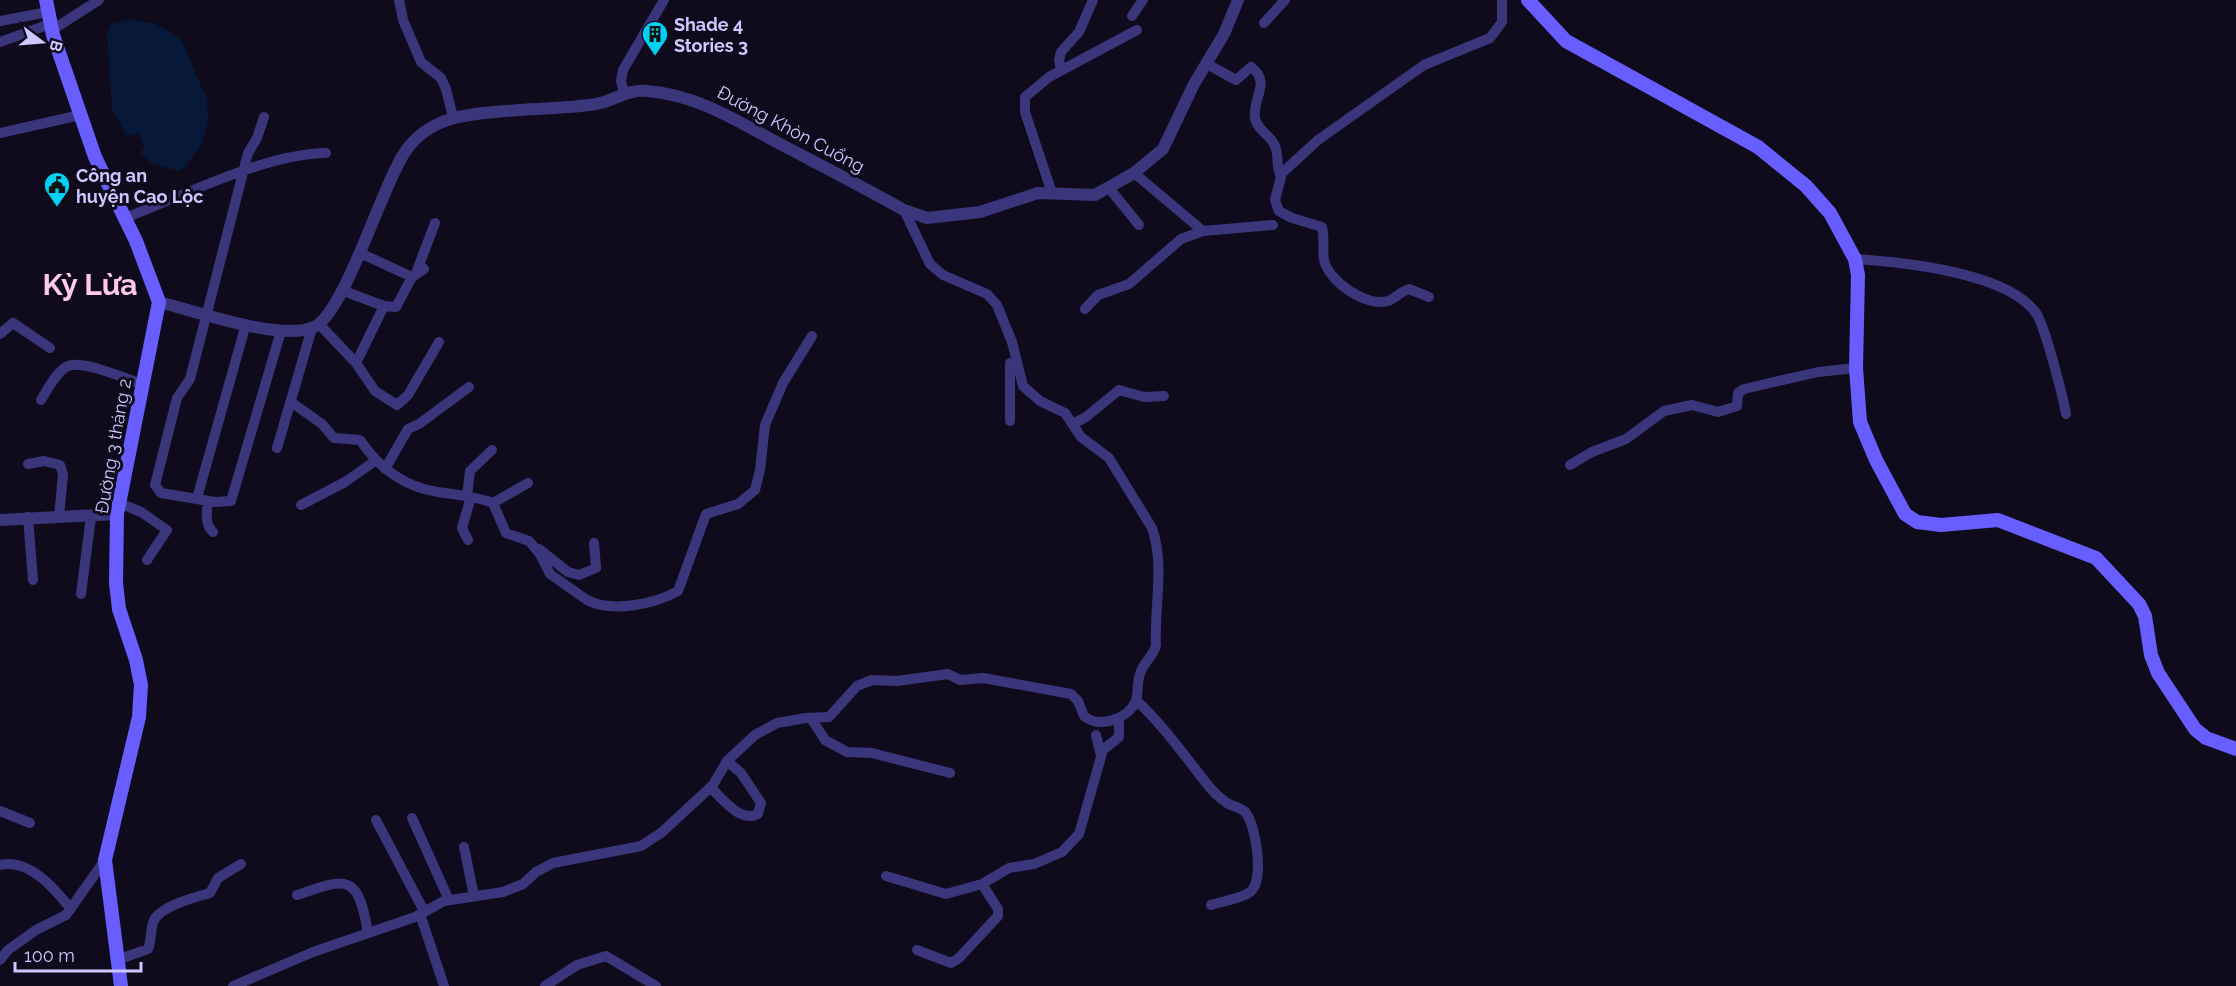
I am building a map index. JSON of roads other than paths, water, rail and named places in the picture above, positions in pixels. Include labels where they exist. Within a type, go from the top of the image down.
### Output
[{"type":"main road","points":[[1528,0],[1566,41],[1758,147],[1814,195],[1830,213],[1855,259],[1859,282],[1856,368],[1858,407],[1863,430],[1905,514],[1917,522],[1941,525],[1998,520],[2096,558],[2139,604],[2145,616],[2152,660],[2195,729],[2206,738],[2236,749]]},
{"type":"main road","points":[[49,17],[95,157],[125,218],[159,302]]},
{"type":"main road","name":"Đường 3 tháng 2","points":[[121,986],[105,860],[139,717],[141,685],[136,660],[118,609],[116,583],[118,509],[159,302]]},
{"type":"street","points":[[0,42],[49,17],[99,0]]},
{"type":"street","points":[[399,0],[403,20],[421,62],[441,78],[453,117]]},
{"type":"street","points":[[624,92],[621,81],[623,70],[664,0]]},
{"type":"street","points":[[1061,70],[1059,60],[1061,52],[1079,32],[1092,0]]},
{"type":"street","points":[[1132,16],[1143,0]]},
{"type":"street","name":"Đường Khòn Cuổng","points":[[316,326],[341,290],[360,253],[405,152],[430,127],[453,117],[593,104],[624,92],[646,90],[705,104],[904,210],[927,218],[980,212],[1038,193],[1095,195],[1134,173],[1163,149],[1224,34],[1238,0]]},
{"type":"street","points":[[1264,23],[1285,0]]},
{"type":"street","points":[[1281,176],[1296,158],[1318,140],[1424,65],[1490,38],[1502,22],[1502,0]]},
{"type":"street","points":[[0,21],[49,17]]},
{"type":"street","points":[[1052,193],[1023,104],[1025,97],[1061,70],[1137,30]]},
{"type":"street","points":[[1207,64],[1236,80],[1251,67],[1260,76],[1262,86],[1255,103],[1255,122],[1275,144],[1281,176],[1275,200],[1277,207],[1292,218],[1322,227],[1325,243],[1324,259],[1337,281],[1372,300],[1390,300],[1408,289],[1429,297]]},
{"type":"street","points":[[0,133],[80,115]]},
{"type":"street","points":[[264,117],[243,172],[189,379],[177,398],[155,485],[161,493],[226,503],[234,496],[281,331]]},
{"type":"street","points":[[125,218],[243,172],[300,155],[326,153]]},
{"type":"street","points":[[1134,173],[1203,231]]},
{"type":"street","points":[[1108,188],[1139,225]]},
{"type":"street","points":[[233,986],[313,951],[368,933],[449,900],[503,892],[523,885],[536,872],[553,863],[641,846],[661,833],[710,787],[727,760],[762,731],[777,723],[829,717],[856,686],[872,680],[897,681],[948,674],[960,680],[983,678],[1039,690],[1060,691],[1071,694],[1078,701],[1088,719],[1097,721],[1119,718],[1136,700],[1139,675],[1156,645],[1156,541],[1152,528],[1114,464],[1081,437],[1065,413],[1040,401],[1023,386],[1014,348],[998,305],[987,294],[963,285],[933,267],[904,210]]},
{"type":"street","points":[[341,290],[384,306],[396,307],[418,273],[435,223]]},
{"type":"street","points":[[1085,309],[1098,295],[1129,284],[1181,239],[1203,231],[1273,225]]},
{"type":"street","points":[[360,253],[418,273]]},
{"type":"street","points":[[1855,259],[1935,268],[1990,285],[2021,299],[2038,317],[2066,414]]},
{"type":"street","points":[[159,302],[281,331],[316,326]]},
{"type":"street","points":[[356,363],[384,306]]},
{"type":"street","points":[[0,334],[13,323],[50,348]]},
{"type":"street","points":[[213,532],[208,528],[202,499],[246,324]]},
{"type":"street","points":[[316,326],[356,363],[375,391],[397,405],[408,395],[439,342]]},
{"type":"street","points":[[277,448],[316,326]]},
{"type":"street","points":[[536,548],[550,574],[557,581],[594,604],[631,605],[655,601],[678,591],[705,514],[738,504],[754,490],[760,470],[765,425],[783,383],[812,336]]},
{"type":"street","points":[[1010,421],[1010,356],[1014,348]]},
{"type":"street","points":[[41,400],[56,376],[67,366],[78,363],[142,384]]},
{"type":"street","points":[[1570,465],[1592,452],[1626,439],[1664,411],[1692,405],[1721,411],[1737,406],[1738,393],[1744,389],[1818,372],[1856,368]]},
{"type":"street","points":[[385,469],[408,429],[419,424],[469,387]]},
{"type":"street","points":[[1073,423],[1086,417],[1119,390],[1144,397],[1164,396]]},
{"type":"street","points":[[291,402],[322,424],[334,438],[360,440],[375,461],[411,485],[493,503],[528,483]]},
{"type":"street","points":[[468,540],[462,528],[469,496],[470,471],[492,450]]},
{"type":"street","points":[[28,464],[44,461],[60,465],[63,474],[59,517]]},
{"type":"street","points":[[301,505],[345,482],[375,461]]},
{"type":"street","points":[[493,503],[506,533],[529,541],[568,572],[579,575],[596,568],[594,543]]},
{"type":"street","points":[[0,520],[28,517],[91,517],[118,509],[141,512],[167,530],[147,560]]},
{"type":"street","points":[[28,517],[33,580]]},
{"type":"street","points":[[81,594],[91,517]]},
{"type":"street","points":[[1136,700],[1155,719],[1207,784],[1228,804],[1246,812],[1249,817],[1258,865],[1255,886],[1251,892],[1211,905]]},
{"type":"street","points":[[811,718],[825,740],[847,752],[872,753],[950,773]]},
{"type":"street","points":[[886,876],[946,894],[982,884],[1009,868],[1034,864],[1062,852],[1074,841],[1083,826],[1101,756],[1105,747],[1119,738],[1119,718]]},
{"type":"street","points":[[1096,735],[1101,756]]},
{"type":"street","points":[[710,787],[738,814],[752,817],[758,814],[761,803],[741,773],[727,760]]},
{"type":"street","points":[[0,812],[30,823]]},
{"type":"street","points":[[411,818],[449,900]]},
{"type":"street","points":[[376,820],[422,912],[444,986]]},
{"type":"street","points":[[464,847],[474,896]]},
{"type":"street","points":[[0,960],[13,946],[44,925],[57,922],[70,909],[89,878],[105,860]]},
{"type":"street","points":[[0,865],[8,863],[31,870],[58,893],[70,909]]},
{"type":"street","points":[[117,960],[148,949],[153,923],[157,916],[181,901],[210,893],[218,878],[241,864]]},
{"type":"street","points":[[297,895],[331,882],[352,887],[357,891],[363,907],[368,933]]},
{"type":"street","points":[[916,950],[944,962],[951,963],[959,958],[998,916],[998,909],[982,884]]},
{"type":"street","points":[[545,986],[577,965],[606,956],[628,972],[656,986]]},
{"type":"water","points":[[130,19],[156,24],[181,39],[207,100],[208,121],[203,142],[185,167],[178,171],[153,164],[140,153],[145,147],[137,133],[127,136],[112,109],[107,32],[111,24]]},
{"type":"place","name":"Shade 4 Stories 3","points":[[655,57]]},
{"type":"place","name":"Công an huyện Cao Lộc","points":[[57,208]]},
{"type":"district","name":"Kỳ Lừa","points":[[90,284]]}]
